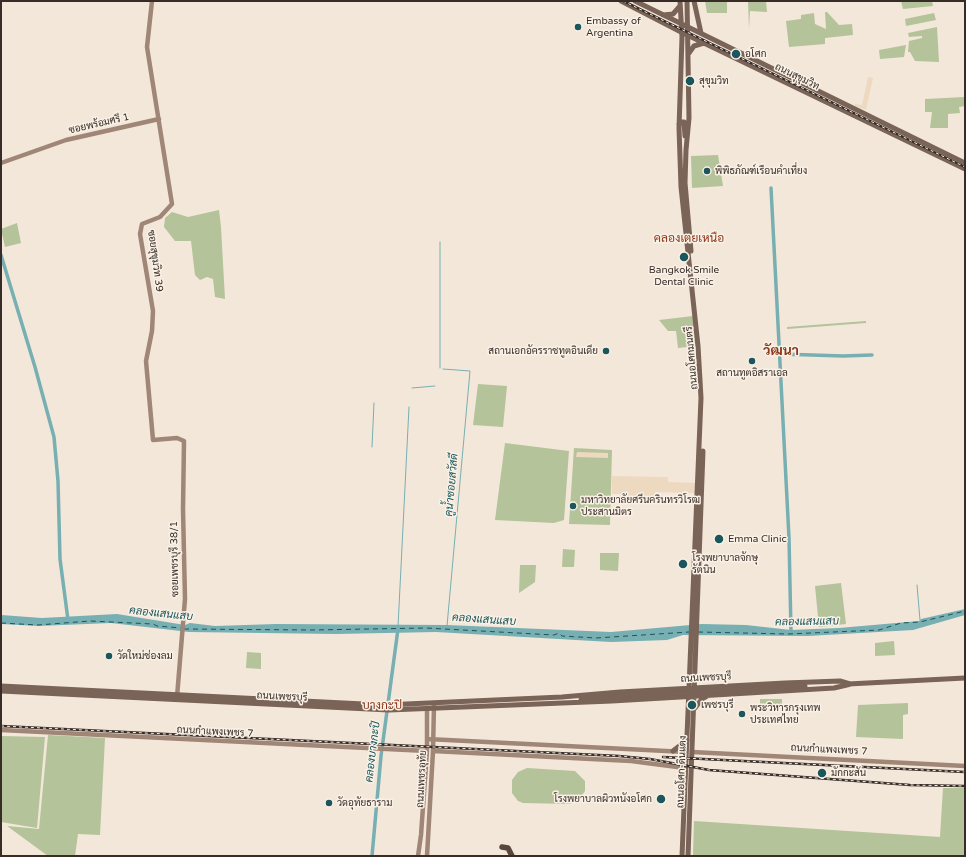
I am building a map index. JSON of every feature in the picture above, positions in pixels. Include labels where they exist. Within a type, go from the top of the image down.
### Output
[{"type":"highway","points":[[502,847],[508,848],[512,856]]},
{"type":"main road","name":"ถนนสุขุมวิท","points":[[622,1],[681,32],[965,169]]},
{"type":"main road","name":"ถนนสุขุมวิท","points":[[635,1],[965,163]]},
{"type":"main road","name":"ถนนอโศกมนตรี","points":[[687,1],[689,118],[686,147],[686,188],[704,386],[692,688]]},
{"type":"main road","points":[[694,1],[701,33]]},
{"type":"main road","name":"ถนนอโศกมนตรี","points":[[680,3],[681,32],[679,124],[681,187],[701,387],[696,605]]},
{"type":"main road","points":[[662,15],[673,14],[680,3]]},
{"type":"main road","points":[[688,54],[694,46],[704,43]]},
{"type":"main road","points":[[679,124],[684,122],[686,147]]},
{"type":"main road","points":[[678,689],[693,677],[700,686],[708,688]]},
{"type":"main road","name":"ถนนเพชรบุรี","points":[[386,707],[583,699],[965,678]]},
{"type":"main road","name":"ถนนเพชรบุรี","points":[[562,700],[654,690],[830,682],[851,684]]},
{"type":"main road","name":"ถนนเพชรบุรี","points":[[562,700],[678,697],[834,688],[851,684]]},
{"type":"main road","name":"ถนนเพชรบุรี","points":[[1,686],[96,694]]},
{"type":"main road","points":[[728,694],[726,689],[729,686]]},
{"type":"main road","name":"ถนนอโศก-ดินแดง","points":[[688,856],[689,752],[694,709],[692,688]]},
{"type":"main road","points":[[654,690],[657,693],[654,698]]},
{"type":"main road","name":"ถนนเพชรบุรี","points":[[1,691],[386,707],[427,708],[434,705]]},
{"type":"main road","points":[[694,709],[702,699],[708,695]]},
{"type":"main road","name":"ถนนอโศก-ดินแดง","points":[[682,856],[685,768],[689,752],[687,740],[688,714],[692,696]]},
{"type":"main road","points":[[678,697],[685,702],[688,714]]},
{"type":"main road","points":[[673,751],[687,740]]},
{"type":"street","name":"ซอยสุขุมวิท 39","points":[[152,1],[147,43],[171,206],[160,218],[143,223],[140,228],[153,311],[152,331],[146,361],[153,440],[177,438],[184,441]]},
{"type":"street","name":"ซอยพร้อมศรี 1","points":[[1,163],[66,140],[158,119]]},
{"type":"street","name":"ซอยเพชรบุรี 38/1","points":[[177,698],[184,615],[184,441]]},
{"type":"street","name":"ถนนเพชรอุทัย","points":[[427,855],[434,705]]},
{"type":"street","name":"ถนนเพชรอุทัย","points":[[418,856],[422,835],[427,751],[427,708]]},
{"type":"street","points":[[427,720],[429,717],[433,719]]},
{"type":"street","name":"ถนนกำแพงเพชร 7","points":[[1,730],[427,751]]},
{"type":"street","name":"ถนนกำแพงเพชร 7","points":[[427,739],[965,766]]},
{"type":"street","points":[[433,751],[624,760],[685,768]]},
{"type":"green space","points":[[705,1],[727,1],[727,13],[707,13]]},
{"type":"green space","points":[[748,1],[766,1],[767,12],[750,11],[749,29]]},
{"type":"green space","points":[[901,1],[932,1],[933,6],[903,9]]},
{"type":"green space","points":[[825,12],[827,12],[839,25],[852,24],[853,35],[825,38],[825,44],[789,47],[786,21],[801,19],[801,15],[814,13],[815,24],[826,29]]},
{"type":"green space","points":[[934,13],[936,20],[906,26],[905,19]]},
{"type":"green space","points":[[937,27],[939,62],[915,61],[910,52],[908,52],[909,41],[922,38],[922,36],[909,37],[908,33]]},
{"type":"green space","points":[[906,45],[904,57],[880,59],[879,50]]},
{"type":"green space","points":[[965,97],[965,106],[959,107],[960,113],[948,114],[948,128],[930,128],[932,112],[925,112],[925,99]]},
{"type":"green space","points":[[718,155],[723,186],[692,188],[691,156]]},
{"type":"green space","points":[[219,210],[225,299],[215,297],[213,279],[207,277],[200,280],[195,275],[191,241],[175,241],[164,227],[165,218],[172,212],[188,217]]},
{"type":"green space","points":[[17,223],[21,243],[5,247],[1,229]]},
{"type":"green space","points":[[693,316],[696,346],[678,348],[676,331],[668,331],[659,320]]},
{"type":"green space","points":[[866,321],[866,323],[787,329],[787,327]]},
{"type":"green space","points":[[478,384],[507,386],[503,427],[473,425]]},
{"type":"green space","points":[[505,443],[569,451],[564,520],[554,523],[495,520]]},
{"type":"green space","points":[[574,448],[612,450],[610,525],[569,524]]},
{"type":"green space","points":[[563,549],[575,550],[574,567],[562,567]]},
{"type":"green space","points":[[600,553],[619,553],[618,571],[600,570]]},
{"type":"green space","points":[[520,565],[536,565],[535,582],[519,593]]},
{"type":"green space","points":[[841,583],[846,624],[819,627],[815,586]]},
{"type":"green space","points":[[894,641],[895,655],[875,656],[875,643]]},
{"type":"green space","points":[[247,652],[261,653],[261,669],[246,668]]},
{"type":"green space","points":[[760,699],[782,699],[782,707],[760,708]]},
{"type":"green space","points":[[908,703],[908,714],[903,715],[903,739],[856,737],[858,705]]},
{"type":"green space","points":[[48,735],[105,738],[100,835],[78,834],[75,856],[48,856],[7,826],[39,829]]},
{"type":"green space","points":[[1,736],[45,737],[37,828],[1,822]]},
{"type":"green space","points":[[527,768],[575,771],[585,781],[585,791],[578,801],[569,804],[523,803],[518,801],[512,793],[512,780],[518,772]]},
{"type":"green space","points":[[943,788],[965,788],[965,856],[693,856],[694,821],[940,837]]},
{"type":"shaded area","points":[[868,77],[873,78],[866,110],[855,106],[855,104],[862,105]]},
{"type":"shaded area","points":[[577,452],[608,453],[608,458],[576,457]]},
{"type":"shaded area","points":[[612,476],[668,477],[668,482],[697,483],[696,493],[655,492],[655,498],[639,495],[627,499],[627,494],[612,494]]},
{"type":"water","points":[[965,609],[965,615],[913,630],[808,636],[683,635],[667,640],[611,642],[436,632],[336,634],[189,632],[111,623],[38,626],[1,624],[1,615],[42,618],[117,614],[185,625],[190,623],[215,626],[276,624],[447,625],[611,632],[702,624],[746,625],[791,630],[839,628],[919,621],[921,619]]},
{"type":"waterway","name":"คลองแสนแสบ","points":[[771,188],[789,538],[791,632]]},
{"type":"waterway","name":"คูน้ำซอยสวัสดี","points":[[440,242],[440,368]]},
{"type":"waterway","points":[[1,255],[35,367],[54,437],[58,481],[60,559],[68,620]]},
{"type":"waterway","points":[[780,354],[843,356],[872,355]]},
{"type":"waterway","name":"คูน้ำซอยสวัสดี","points":[[443,369],[470,371],[447,626]]},
{"type":"waterway","name":"คูน้ำซอยสวัสดี","points":[[412,388],[435,386]]},
{"type":"waterway","name":"คูน้ำซอยสวัสดี","points":[[372,447],[374,403]]},
{"type":"waterway","name":"คูน้ำซอยสวัสดี","points":[[398,627],[409,407]]},
{"type":"waterway","points":[[917,585],[920,620]]},
{"type":"waterway","name":"คลองบางกะปิ","points":[[372,856],[381,756],[398,629]]},
{"type":"ferry route","points":[[698,632],[788,634],[879,630],[901,623],[920,622],[965,611]]},
{"type":"ferry route","points":[[1,623],[38,625],[90,621],[153,624],[157,626],[181,628]]},
{"type":"ferry route","points":[[184,629],[312,630],[426,628],[554,635],[559,633],[562,636],[596,638],[689,632]]},
{"type":"railway","points":[[623,1],[965,167]]},
{"type":"railway","points":[[1,726],[619,756],[650,759],[709,770],[910,785],[965,786]]},
{"type":"railway","points":[[663,757],[965,772]]},
{"type":"place","name":"Embassy of Argentina","points":[[578,27]]},
{"type":"place","name":"อโศก","points":[[736,54]]},
{"type":"place","name":"สุขุมวิท","points":[[690,81]]},
{"type":"place","name":"พิพิธภัณฑ์เรือนคำเที่ยง","points":[[707,171]]},
{"type":"place","name":"Bangkok Smile Dental Clinic","points":[[684,257]]},
{"type":"place","name":"สถานเอกอัครราชทูตอินเดีย","points":[[606,351]]},
{"type":"place","name":"สถานทูตอิสราเอล","points":[[752,361]]},
{"type":"place","name":"มหาวิทยาลัยศรีนครินทรวิโรฒ ประสานมิตร","points":[[573,506]]},
{"type":"place","name":"Emma Clinic","points":[[719,539]]},
{"type":"place","name":"โรงพยาบาลจักษุ รัตนิน","points":[[683,564]]},
{"type":"place","name":"วัดใหม่ช่องลม","points":[[109,656]]},
{"type":"place","name":"เพชรบุรี","points":[[692,705]]},
{"type":"place","name":"พระวิหารกรุงเทพ ประเทศไทย","points":[[742,714]]},
{"type":"place","name":"มักกะสัน","points":[[822,773]]},
{"type":"place","name":"โรงพยาบาลผิวหนังอโศก","points":[[661,799]]},
{"type":"place","name":"วัดอุทัยธาราม","points":[[329,803]]},
{"type":"district","name":"คลองเตยเหนือ","points":[[689,239]]},
{"type":"district","name":"วัฒนา","points":[[781,351]]},
{"type":"district","name":"บางกะปิ","points":[[382,706]]}]
